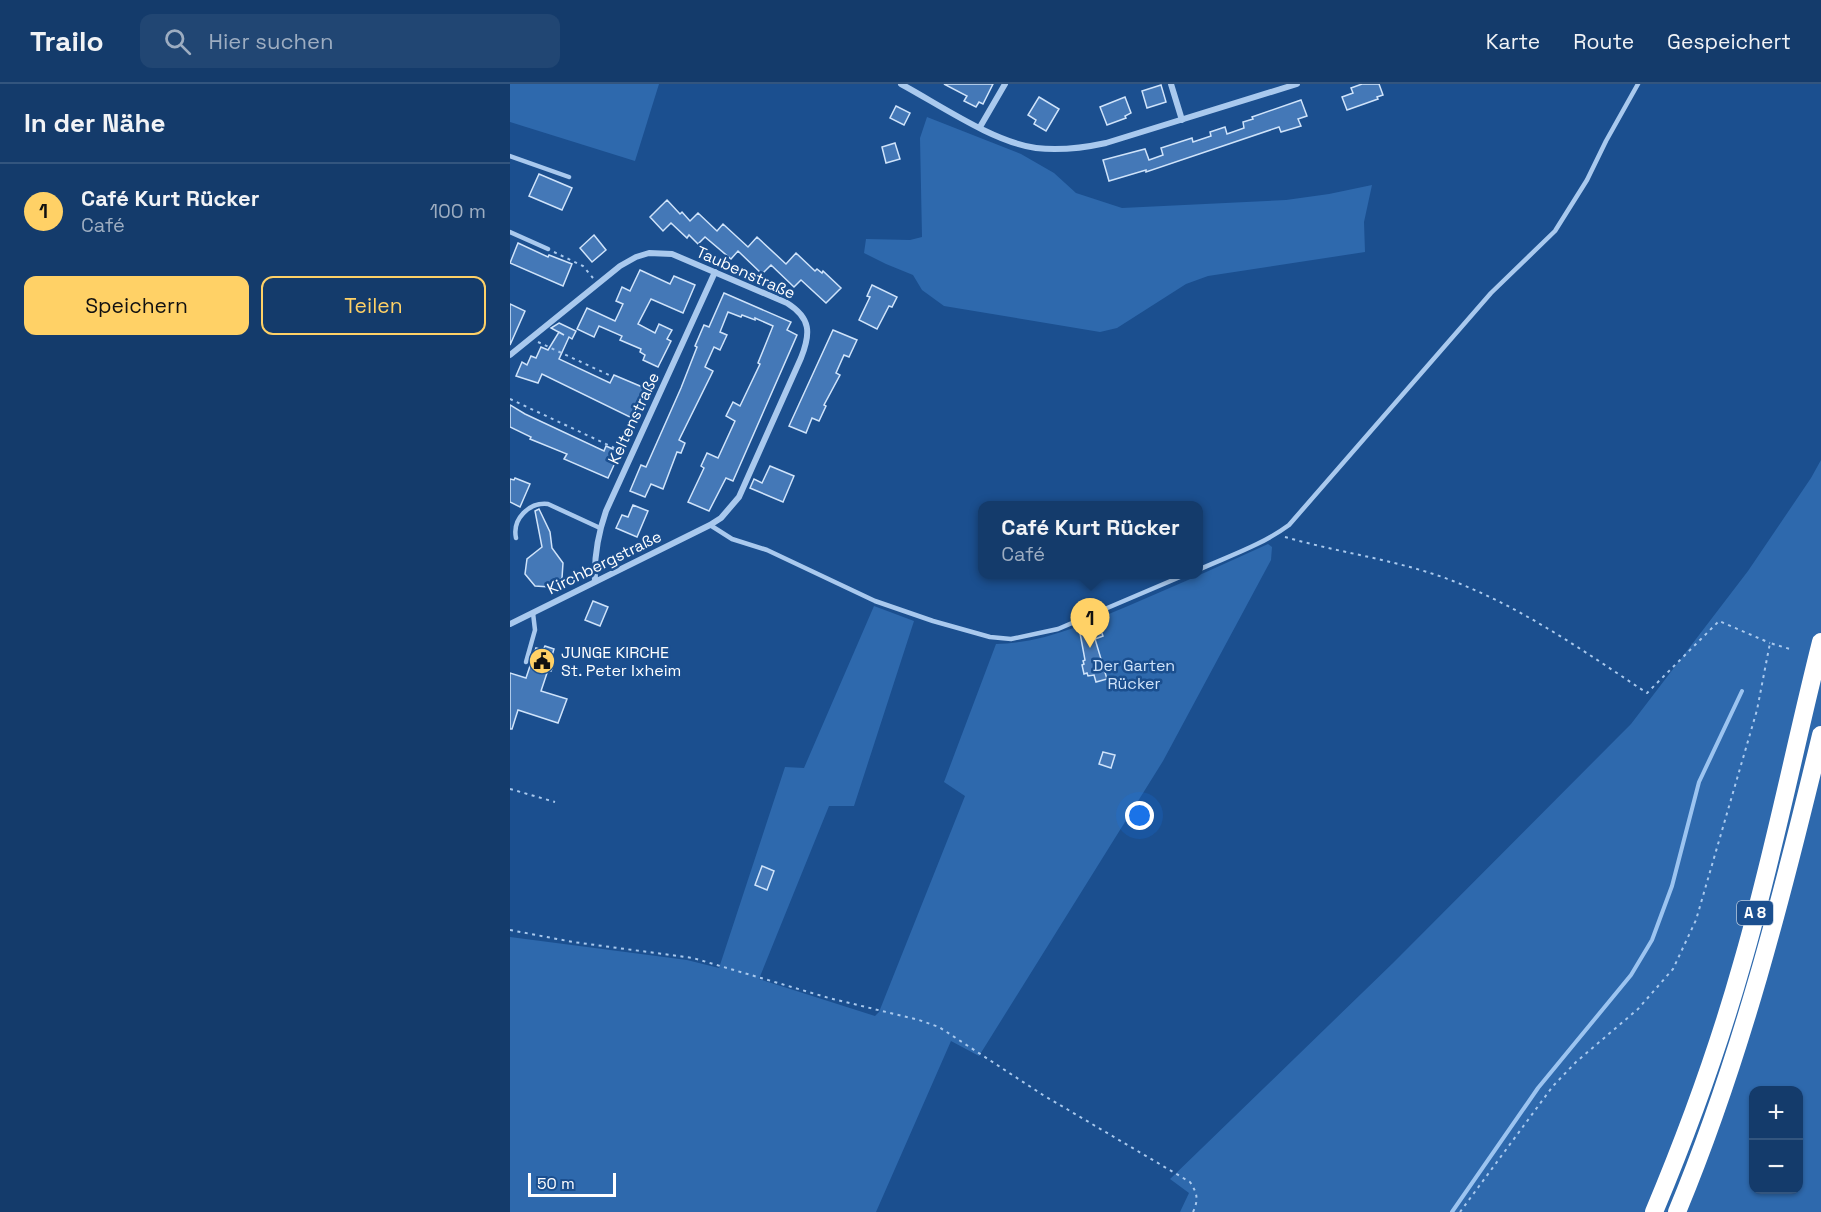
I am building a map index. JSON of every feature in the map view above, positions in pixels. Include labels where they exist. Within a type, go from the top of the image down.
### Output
[{"type":"highway","name":"A 8","points":[[1654,1212],[1690,1125],[1743,963],[1821,642]]},
{"type":"highway","name":"A 8","points":[[1677,1212],[1702,1153],[1764,960],[1789,870],[1821,735]]},
{"type":"street","points":[[901,84],[980,128],[1035,148],[1061,149],[1106,143],[1293,85]]},
{"type":"street","points":[[980,128],[1005,84]]},
{"type":"street","points":[[1172,84],[1182,120]]},
{"type":"street","name":"Taubenstraße","points":[[510,355],[620,266],[649,253],[672,254],[796,308],[804,318],[808,330],[807,343],[739,497],[721,518],[710,525]]},
{"type":"street","name":"Keltenstraße","points":[[595,581],[594,562],[600,528],[606,511],[715,272]]},
{"type":"street","name":"Kirchbergstraße","points":[[510,624],[710,525]]},
{"type":"lane","points":[[1203,568],[1276,535],[1289,525],[1491,293],[1555,231],[1587,180],[1638,84]]},
{"type":"lane","points":[[510,156],[569,177]]},
{"type":"lane","points":[[510,232],[548,249]]},
{"type":"lane","points":[[516,538],[514,531],[521,516],[529,508],[543,503],[600,528]]},
{"type":"lane","points":[[710,525],[732,539],[767,550],[875,601],[943,625],[990,637],[1011,639],[1058,629],[1175,579]]},
{"type":"lane","points":[[526,662],[535,630],[533,613]]},
{"type":"path","points":[[548,249],[583,266],[597,283]]},
{"type":"path","points":[[543,345],[609,375]]},
{"type":"path","points":[[510,399],[631,456]]},
{"type":"path","points":[[1276,535],[1372,556],[1452,580],[1522,614],[1647,693],[1719,621],[1770,643],[1793,650]]},
{"type":"path","points":[[1460,1212],[1553,1086],[1576,1062],[1638,1009],[1673,969],[1685,947],[1699,909],[1757,710],[1770,643]]},
{"type":"path","points":[[510,789],[555,802]]},
{"type":"path","points":[[510,930],[582,944],[693,958],[829,998],[920,1020],[939,1028],[1043,1095],[1190,1182],[1197,1193],[1198,1202],[1193,1212]]},
{"type":"green space","points":[[510,84],[659,84],[635,161],[510,122]]},
{"type":"green space","points":[[927,117],[1021,154],[1054,173],[1076,193],[1122,208],[1286,200],[1372,185],[1364,222],[1365,252],[1208,276],[1186,284],[1117,328],[1100,332],[944,306],[922,290],[913,275],[864,253],[866,239],[910,240],[922,237],[920,138]]},
{"type":"green space","points":[[1821,460],[1821,1212],[1180,1212],[1189,1193],[1170,1179],[1393,963],[1631,724],[1748,571]]},
{"type":"green space","name":"Der Garten Rücker","points":[[1268,544],[1272,547],[1271,560],[1163,761],[979,1056],[951,1041],[876,1212],[510,1212],[510,937],[687,960],[719,968],[785,767],[804,768],[874,606],[914,621],[854,806],[829,806],[759,979],[875,1016],[879,1012],[965,796],[944,782],[996,644],[1030,640],[1080,626],[1190,579],[1203,579],[1203,573]]},
{"type":"building","points":[[944,84],[993,84],[983,104],[979,102],[976,107],[964,101],[967,96]]},
{"type":"building","points":[[1362,84],[1379,84],[1383,95],[1347,110],[1342,97],[1353,93],[1351,88]]},
{"type":"building","points":[[1161,85],[1166,102],[1147,108],[1142,91]]},
{"type":"building","points":[[1039,97],[1059,109],[1046,131],[1034,124],[1036,120],[1028,115]]},
{"type":"building","points":[[1125,97],[1131,113],[1125,116],[1126,118],[1107,125],[1100,107]]},
{"type":"building","points":[[1301,100],[1307,116],[1298,119],[1301,126],[1281,132],[1279,127],[1146,172],[1146,170],[1109,181],[1103,160],[1145,149],[1149,160],[1163,155],[1161,148],[1192,138],[1193,142],[1211,136],[1210,132],[1225,127],[1227,134],[1244,128],[1243,122],[1253,119],[1252,117]]},
{"type":"building","points":[[896,106],[910,113],[904,125],[890,118]]},
{"type":"building","points":[[895,143],[900,159],[886,163],[882,147]]},
{"type":"building","points":[[539,174],[572,188],[562,210],[529,196]]},
{"type":"building","points":[[667,200],[690,221],[698,213],[717,231],[723,224],[748,247],[757,237],[786,264],[796,253],[815,271],[817,269],[822,273],[823,271],[841,288],[826,303],[801,280],[794,287],[771,265],[762,274],[738,251],[731,259],[705,237],[698,244],[689,235],[687,238],[671,223],[663,231],[650,217]]},
{"type":"building","points":[[594,235],[606,250],[592,262],[580,248]]},
{"type":"building","points":[[518,243],[548,257],[549,255],[572,264],[563,286],[510,263]]},
{"type":"building","points":[[640,270],[670,284],[674,276],[695,285],[683,313],[651,299],[638,324],[655,333],[659,324],[672,330],[667,339],[671,341],[658,367],[643,360],[645,355],[640,352],[641,349],[620,340],[622,336],[599,326],[594,337],[577,329],[587,308],[615,321],[623,304],[616,301],[622,287],[630,291]]},
{"type":"building","points":[[872,285],[897,297],[892,307],[889,306],[877,329],[859,320],[870,297],[867,296]]},
{"type":"building","points":[[724,293],[791,322],[787,330],[797,335],[733,481],[726,478],[709,511],[688,502],[704,468],[701,466],[707,453],[718,458],[735,421],[726,416],[733,402],[740,406],[760,364],[758,363],[773,326],[755,318],[755,320],[742,315],[741,317],[728,312],[720,332],[727,335],[720,350],[714,347],[705,367],[713,371],[679,440],[685,443],[681,453],[677,452],[663,489],[651,484],[645,497],[630,491],[641,465],[646,467],[681,388],[704,325],[709,327]]},
{"type":"building","points":[[510,304],[525,311],[510,345]]},
{"type":"building","points":[[559,323],[576,331],[572,339],[569,337],[559,359],[610,383],[614,375],[647,389],[634,419],[542,374],[538,383],[516,376],[522,362],[527,365],[531,356],[536,358],[541,347],[548,350],[559,332],[551,328]]},
{"type":"building","points":[[833,330],[857,340],[849,357],[844,355],[836,373],[840,375],[824,405],[826,406],[819,421],[812,418],[806,433],[789,426]]},
{"type":"building","points":[[510,405],[604,451],[606,446],[620,452],[608,478],[564,459],[567,454],[530,439],[531,437],[510,427]]},
{"type":"building","points":[[770,466],[794,476],[783,502],[750,488],[754,479],[762,483]]},
{"type":"building","points":[[515,478],[530,484],[520,507],[510,502],[510,479]]},
{"type":"building","points":[[633,505],[648,511],[637,537],[616,528],[622,515],[628,517]]},
{"type":"building","points":[[539,509],[550,532],[552,548],[563,563],[562,578],[550,587],[535,586],[525,574],[527,559],[542,547],[535,511]]},
{"type":"building","points":[[593,601],[608,607],[600,626],[585,620]]},
{"type":"building","points":[[1100,628],[1103,636],[1095,639],[1107,679],[1096,682],[1094,675],[1084,674],[1082,665],[1085,660],[1080,633]]},
{"type":"building","points":[[545,646],[554,649],[550,662],[554,663],[551,671],[548,670],[541,691],[567,699],[558,723],[518,710],[512,729],[510,729],[510,673],[526,678],[536,648],[543,650]]},
{"type":"building","points":[[1103,752],[1115,755],[1111,768],[1099,764]]},
{"type":"building","points":[[762,866],[774,871],[767,890],[755,885]]},
{"type":"waterway","points":[[1452,1212],[1538,1088],[1631,975],[1652,940],[1672,886],[1699,782],[1742,691]]},
{"type":"place","name":"Café Kurt Rücker","points":[[1090,648]]},
{"type":"place","name":"JUNGE KIRCHE St. Peter Ixheim","points":[[542,661]]}]
